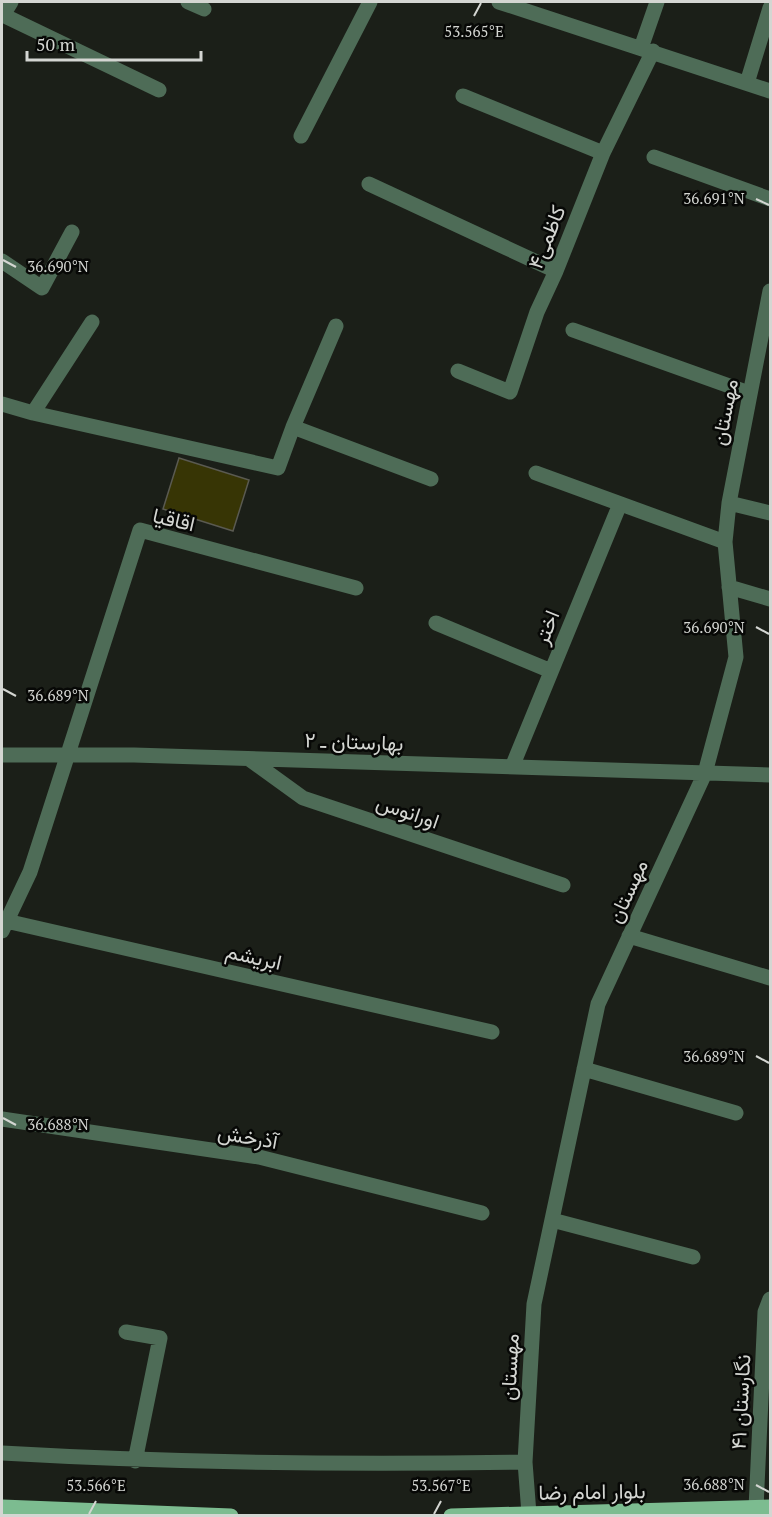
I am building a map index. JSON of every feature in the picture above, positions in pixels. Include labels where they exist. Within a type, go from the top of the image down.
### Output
[{"type":"main road","points":[[2,1507],[231,1515]]},
{"type":"main road","name":"بلوار امام رضا","points":[[451,1515],[763,1508]]},
{"type":"street","points":[[11,2],[2,17],[159,90]]},
{"type":"street","points":[[188,2],[204,9]]},
{"type":"street","points":[[301,136],[370,2]]},
{"type":"street","points":[[499,2],[771,91]]},
{"type":"street","name":"کاظمی۴","points":[[458,371],[510,392],[537,312],[647,49],[657,2]]},
{"type":"street","points":[[747,83],[771,8]]},
{"type":"street","points":[[462,96],[603,153]]},
{"type":"street","points":[[654,157],[771,199]]},
{"type":"street","points":[[369,184],[556,271]]},
{"type":"street","points":[[2,261],[42,288],[72,232]]},
{"type":"street","name":"مهستان","points":[[529,1514],[525,1462],[534,1304],[598,1004],[705,773],[736,657],[724,542],[749,393],[763,358],[771,291]]},
{"type":"street","points":[[33,413],[92,322]]},
{"type":"street","points":[[2,404],[278,468],[336,326]]},
{"type":"street","points":[[573,330],[749,393]]},
{"type":"street","points":[[293,427],[430,479]]},
{"type":"street","points":[[536,473],[724,542]]},
{"type":"street","points":[[729,503],[771,513]]},
{"type":"street","name":"اختر","points":[[512,767],[620,504]]},
{"type":"street","name":"اقاقیا","points":[[69,754],[140,530],[356,588]]},
{"type":"street","points":[[729,587],[771,599]]},
{"type":"street","points":[[436,623],[551,670]]},
{"type":"street","name":"بهارستان ـ ۲","points":[[2,754],[69,754],[771,775]]},
{"type":"street","points":[[4,926],[30,872],[69,754]]},
{"type":"street","name":"اورانوس","points":[[249,759],[303,798],[563,885]]},
{"type":"street","name":"ابریشم","points":[[4,926],[492,1032]]},
{"type":"street","points":[[629,936],[771,978]]},
{"type":"street","points":[[584,1069],[736,1113]]},
{"type":"street","name":"آذرخش","points":[[2,1119],[259,1157],[482,1213]]},
{"type":"street","points":[[552,1220],[693,1257]]},
{"type":"street","name":"نگارستان ۴۱","points":[[763,1508],[765,1312],[771,1299]]},
{"type":"street","points":[[126,1332],[160,1338],[135,1461]]},
{"type":"street","points":[[2,1454],[135,1461],[363,1465],[525,1462]]},
{"type":"building","points":[[179,458],[249,480],[233,531],[163,509]]}]
